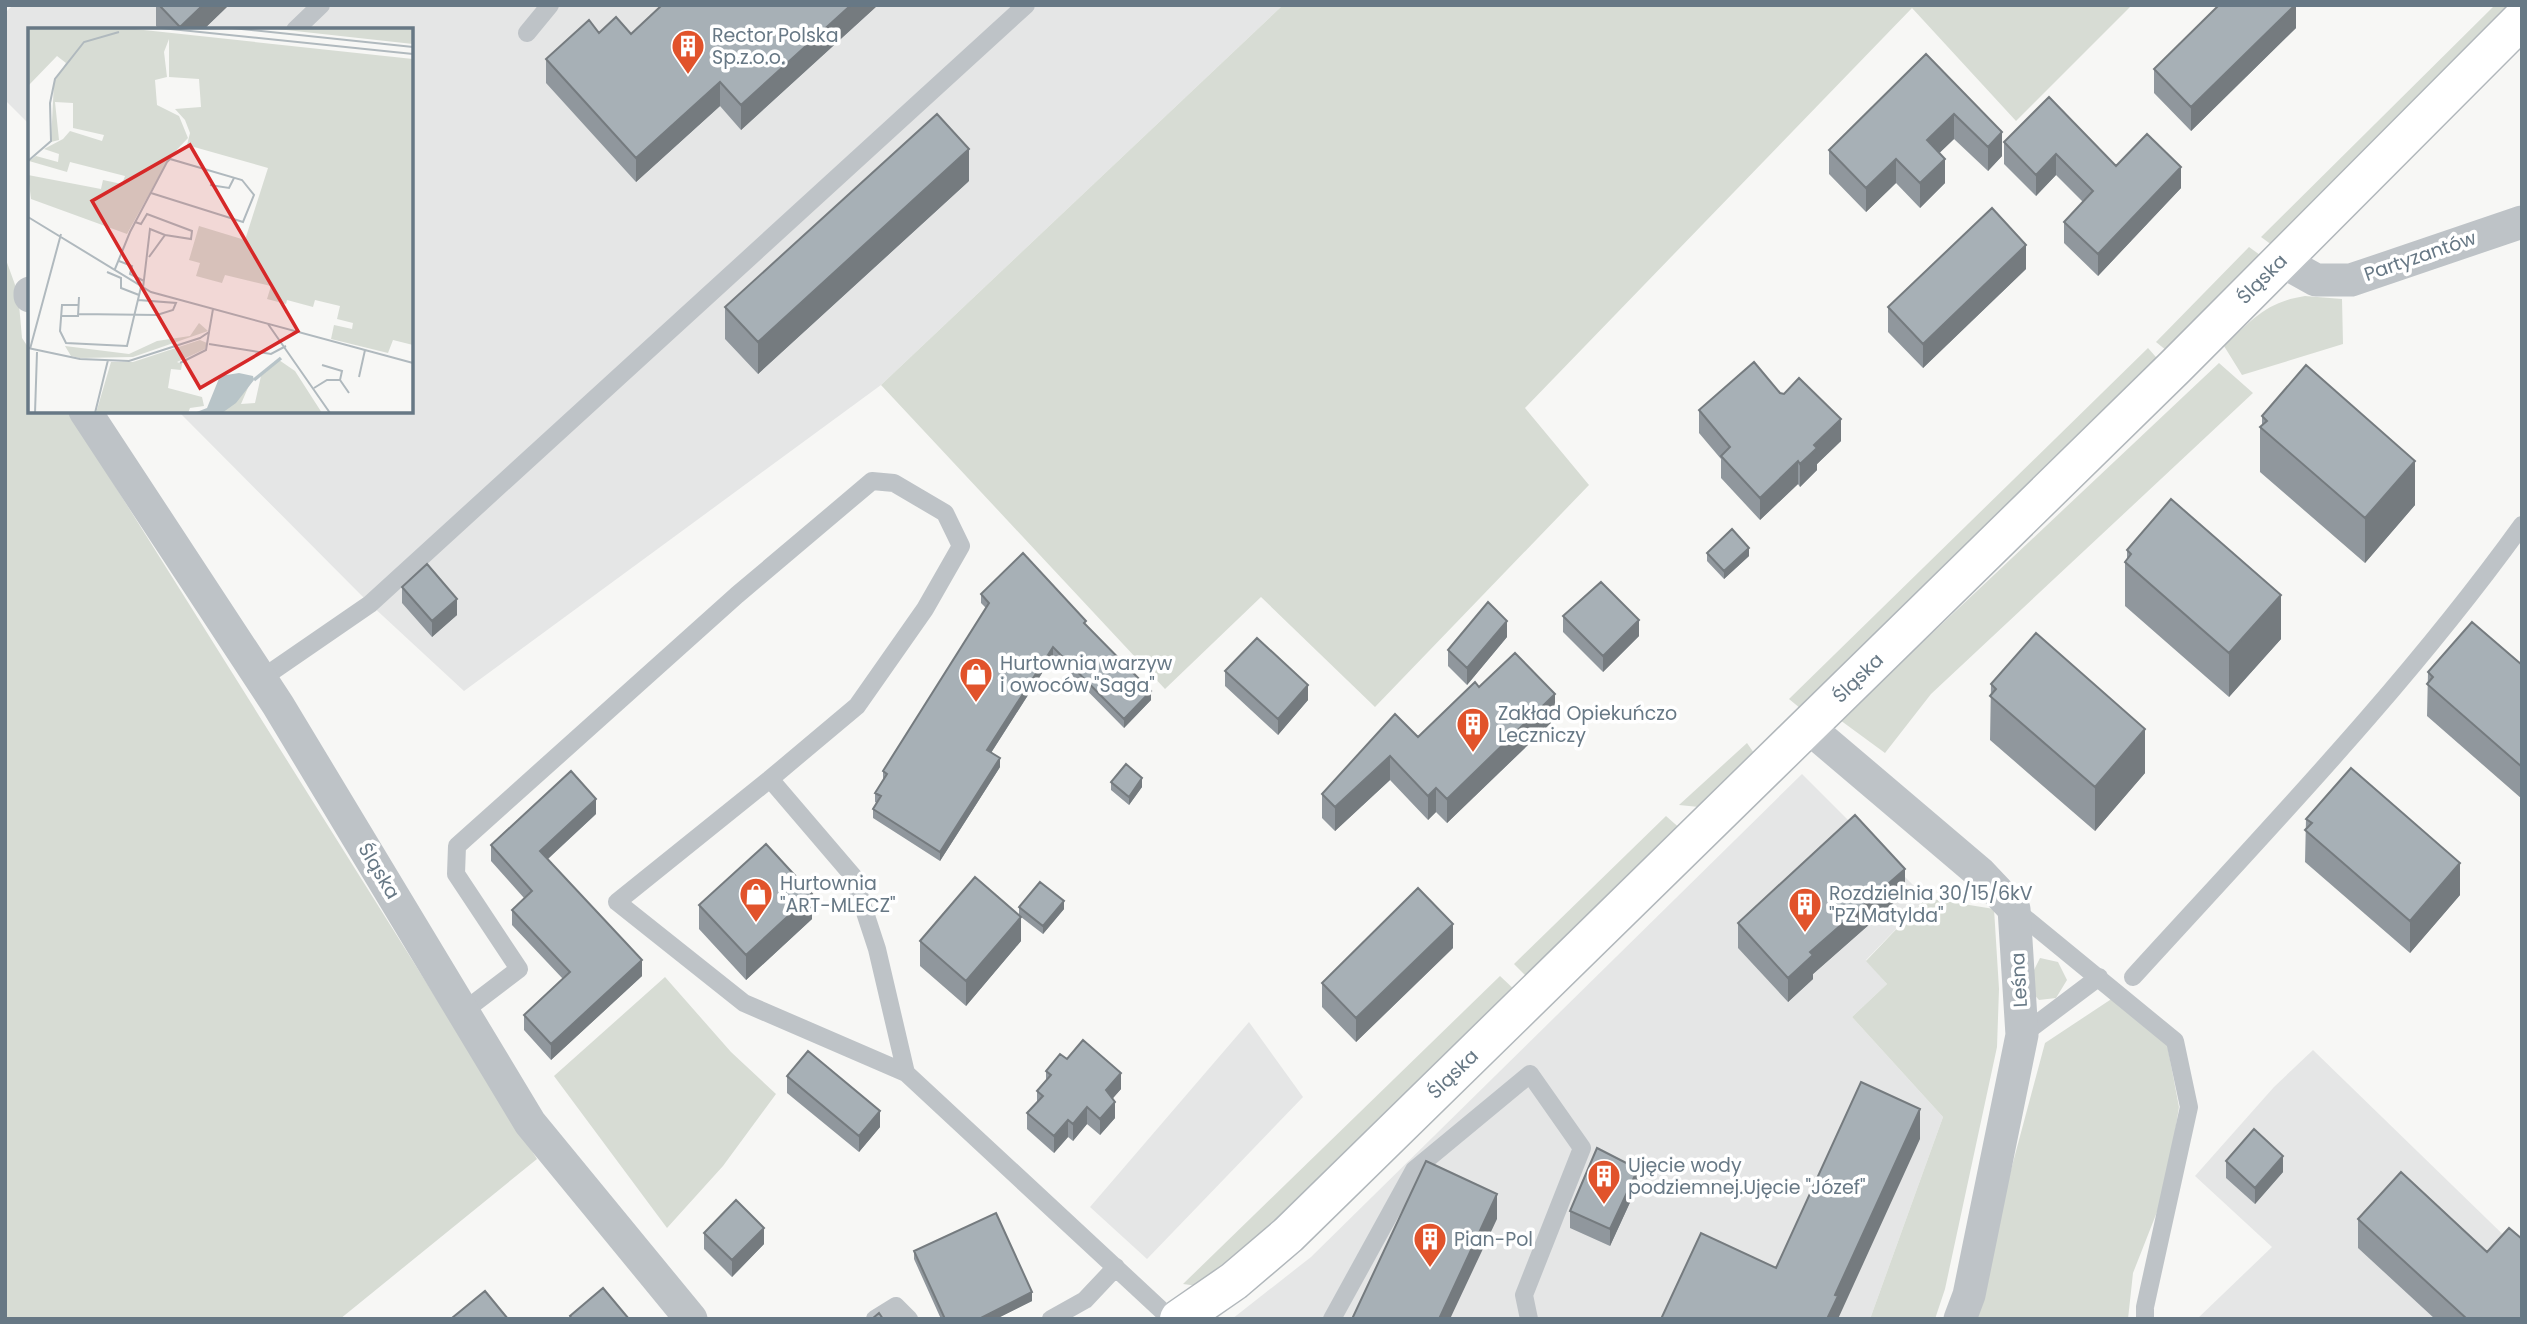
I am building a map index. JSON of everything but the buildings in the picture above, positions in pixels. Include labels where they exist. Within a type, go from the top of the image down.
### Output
[{"type":"main road","name":"Śląska","points":[[1179,1319],[1234,1281],[1287,1236],[1808,727],[2522,19]]},
{"type":"street","name":"Partyzantów","points":[[2280,260],[2316,280],[2351,280],[2522,222]]},
{"type":"street","name":"Śląska","points":[[86,413],[261,679],[530,1123],[691,1319]]},
{"type":"street","points":[[1808,727],[1980,873],[2014,909]]},
{"type":"street","name":"Leśna","points":[[1960,1319],[1969,1295],[2022,1035],[2014,909]]},
{"type":"lane","points":[[297,28],[321,5]]},
{"type":"lane","points":[[527,33],[550,5]]},
{"type":"lane","points":[[261,679],[370,604],[1026,5]]},
{"type":"lane","points":[[464,1011],[519,969],[456,874],[457,846],[737,595],[872,481],[894,483],[945,513],[961,546],[925,608],[857,706],[617,902],[744,1003],[906,1073],[1171,1319]]},
{"type":"lane","points":[[2133,977],[2374,710],[2491,568],[2522,525]]},
{"type":"lane","points":[[770,779],[853,876],[877,949],[906,1073]]},
{"type":"lane","points":[[2014,909],[2175,1041],[2189,1107],[2145,1307],[2145,1319]]},
{"type":"lane","points":[[2022,1035],[2099,977]]},
{"type":"lane","points":[[1332,1319],[1414,1170],[1530,1074],[1582,1148],[1524,1295],[1529,1319]]},
{"type":"lane","points":[[1051,1319],[1085,1300],[1116,1267]]},
{"type":"lane","points":[[875,1319],[896,1306],[909,1319]]},
{"type":"shaded area","points":[[13,5],[1283,5],[881,385],[464,691],[370,604],[180,413],[413,413],[413,28],[28,28],[28,123],[5,100],[5,13]]},
{"type":"shaded area","points":[[1283,5],[2132,5],[2016,121],[1912,8],[1525,408],[1589,485],[1375,707],[1261,597],[1165,689],[881,385]]},
{"type":"shaded area","points":[[2495,5],[2521,5],[2276,248],[2261,237]]},
{"type":"shaded area","points":[[2249,247],[2267,260],[2172,355],[2156,342]]},
{"type":"shaded area","points":[[5,257],[18,293],[22,338],[28,347],[28,413],[69,413],[537,1159],[340,1319],[5,1319]]},
{"type":"shaded area","points":[[2305,296],[2342,299],[2343,344],[2242,375],[2224,346],[2260,314],[2280,303]]},
{"type":"shaded area","points":[[2148,348],[2162,364],[1806,713],[1789,699]]},
{"type":"shaded area","points":[[2219,363],[2253,393],[1931,694],[1885,753],[1840,720]]},
{"type":"shaded area","points":[[1747,743],[1754,753],[1699,807],[1679,805]]},
{"type":"shaded area","points":[[1802,774],[1926,898],[1866,960],[1887,984],[1852,1017],[1943,1117],[1870,1319],[1232,1319],[1311,1257]]},
{"type":"shaded area","points":[[1666,816],[1683,831],[1530,980],[1514,964]]},
{"type":"shaded area","points":[[1926,898],[1994,909],[1999,989],[1997,1047],[1945,1289],[1935,1319],[1870,1319],[1943,1117],[1852,1017],[1887,984],[1866,961]]},
{"type":"shaded area","points":[[2040,958],[2058,962],[2067,980],[2056,998],[2039,1000],[2032,992],[2034,970]]},
{"type":"shaded area","points":[[1500,976],[1518,993],[1284,1219],[1198,1286],[1183,1284]]},
{"type":"shaded area","points":[[665,977],[731,1052],[776,1094],[723,1166],[667,1228],[554,1076]]},
{"type":"shaded area","points":[[2116,996],[2167,1044],[2179,1107],[2166,1189],[2133,1273],[2128,1319],[1971,1319],[2045,1043]]},
{"type":"shaded area","points":[[1249,1022],[1303,1097],[1147,1259],[1090,1207]]},
{"type":"shaded area","points":[[2313,1050],[2522,1253],[2522,1319],[2197,1319],[2272,1247],[2195,1176],[2274,1087]]},
{"type":"place","name":"Rector Polska Sp.z.o.o.","points":[[688,76]]},
{"type":"place","name":"Hurtownia warzyw i owoców \"Saga\"","points":[[976,704]]},
{"type":"place","name":"Zakład Opiekuńczo Leczniczy","points":[[1473,754]]},
{"type":"place","name":"Hurtownia \"ART-MLECZ\"","points":[[756,924]]},
{"type":"place","name":"Rozdzielnia 30/15/6kV \"PZ Matylda\"","points":[[1805,934]]},
{"type":"place","name":"Ujęcie wody podziemnej.Ujęcie \"Józef\"","points":[[1604,1206]]},
{"type":"place","name":"Pian-Pol","points":[[1430,1269]]}]
